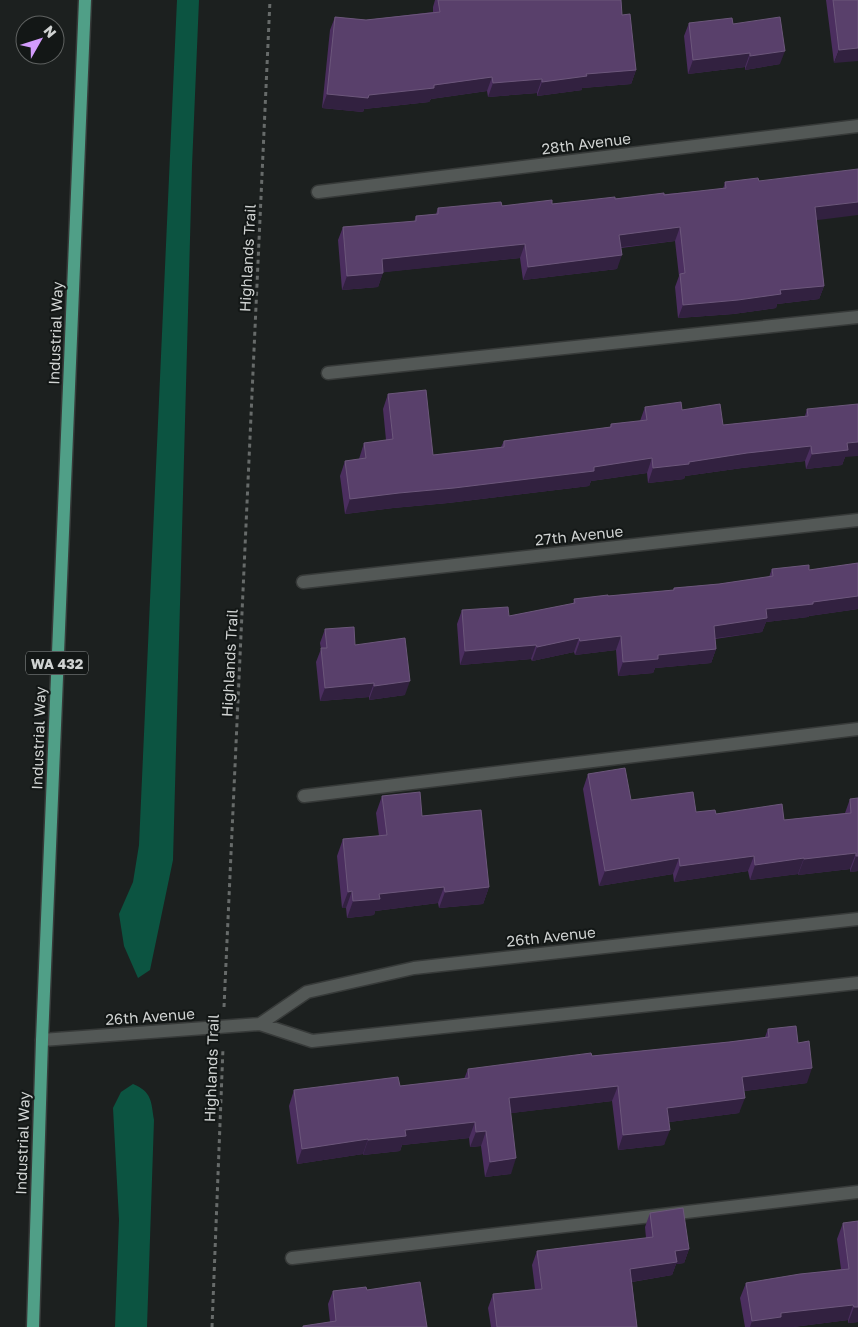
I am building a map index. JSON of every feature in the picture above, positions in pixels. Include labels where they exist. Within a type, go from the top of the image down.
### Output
[{"type":"main road","name":"Industrial Way","points":[[33,1327],[42,1040],[85,0]]},
{"type":"street","name":"28th Avenue","points":[[318,192],[858,126]]},
{"type":"street","points":[[328,373],[858,317]]},
{"type":"street","name":"27th Avenue","points":[[303,582],[858,520]]},
{"type":"street","points":[[304,796],[858,729]]},
{"type":"street","name":"26th Avenue","points":[[260,1024],[306,992],[414,968],[858,919]]},
{"type":"street","name":"26th Avenue","points":[[42,1040],[260,1024],[312,1041],[858,983]]},
{"type":"street","points":[[292,1258],[858,1192]]},
{"type":"path","name":"Highlands Trail","points":[[212,1327],[270,0]]},
{"type":"shaded area","points":[[177,0],[199,0],[192,166],[173,860],[150,970],[138,978],[124,946],[119,914],[133,882],[139,845]]},
{"type":"shaded area","points":[[133,1084],[144,1090],[150,1098],[154,1120],[147,1327],[115,1327],[119,1220],[113,1108],[121,1092]]},
{"type":"building","points":[[438,0],[621,0],[622,15],[630,14],[636,70],[586,74],[587,76],[542,82],[542,79],[493,83],[492,77],[434,85],[434,88],[369,95],[368,98],[327,94],[335,17],[366,20],[440,12]]},
{"type":"building","points":[[833,0],[858,0],[858,48],[839,50]]},
{"type":"building","points":[[780,17],[785,51],[750,56],[750,53],[693,60],[689,23],[732,18],[733,24]]},
{"type":"building","points":[[858,169],[858,202],[815,207],[824,286],[780,290],[781,294],[738,300],[683,305],[680,274],[685,273],[680,227],[619,235],[622,255],[528,267],[525,244],[382,259],[383,273],[347,276],[343,227],[416,221],[416,216],[438,214],[438,208],[501,202],[502,206],[552,200],[552,204],[664,193],[664,195],[726,188],[725,182],[758,178],[759,181]]},
{"type":"building","points":[[426,390],[433,455],[504,447],[504,441],[611,427],[611,424],[647,420],[645,407],[681,402],[682,410],[720,404],[723,425],[808,416],[807,409],[858,404],[858,442],[847,443],[848,450],[812,454],[811,446],[747,453],[689,462],[689,464],[653,468],[652,458],[594,467],[594,471],[350,499],[345,461],[366,458],[364,443],[393,439],[388,394]]},
{"type":"building","points":[[858,563],[858,596],[813,602],[813,604],[766,609],[767,618],[714,626],[716,649],[658,655],[658,659],[623,662],[621,636],[580,641],[579,638],[537,647],[536,645],[465,651],[462,610],[508,607],[509,616],[575,603],[574,599],[674,590],[674,588],[773,576],[772,569],[809,565],[809,570]]},
{"type":"building","points":[[354,627],[355,645],[405,638],[410,681],[374,686],[374,683],[325,688],[321,648],[327,648],[325,629]]},
{"type":"building","points":[[625,768],[631,800],[693,792],[696,812],[715,810],[716,814],[782,804],[784,820],[851,813],[850,799],[858,798],[858,856],[856,856],[856,853],[755,865],[754,856],[680,866],[679,858],[605,871],[588,774]]},
{"type":"building","points":[[420,792],[422,816],[481,810],[489,887],[445,892],[444,887],[379,894],[380,899],[353,901],[352,891],[348,892],[343,839],[387,835],[382,796]]},
{"type":"building","points":[[796,1026],[798,1043],[809,1041],[812,1068],[742,1077],[745,1098],[667,1108],[670,1130],[623,1135],[618,1086],[509,1098],[516,1158],[490,1162],[486,1131],[476,1132],[475,1122],[405,1130],[406,1136],[368,1139],[302,1149],[294,1090],[398,1077],[400,1086],[469,1078],[468,1069],[591,1053],[592,1056],[769,1037],[768,1029]]},
{"type":"building","points":[[683,1208],[689,1249],[675,1251],[677,1262],[630,1269],[637,1327],[497,1327],[493,1294],[542,1289],[537,1251],[653,1237],[650,1213]]},
{"type":"building","points":[[858,1221],[858,1307],[853,1305],[781,1313],[781,1317],[752,1321],[746,1283],[800,1274],[849,1269],[843,1223]]},
{"type":"building","points":[[420,1282],[427,1327],[303,1327],[336,1321],[333,1291],[366,1287],[367,1290]]}]
